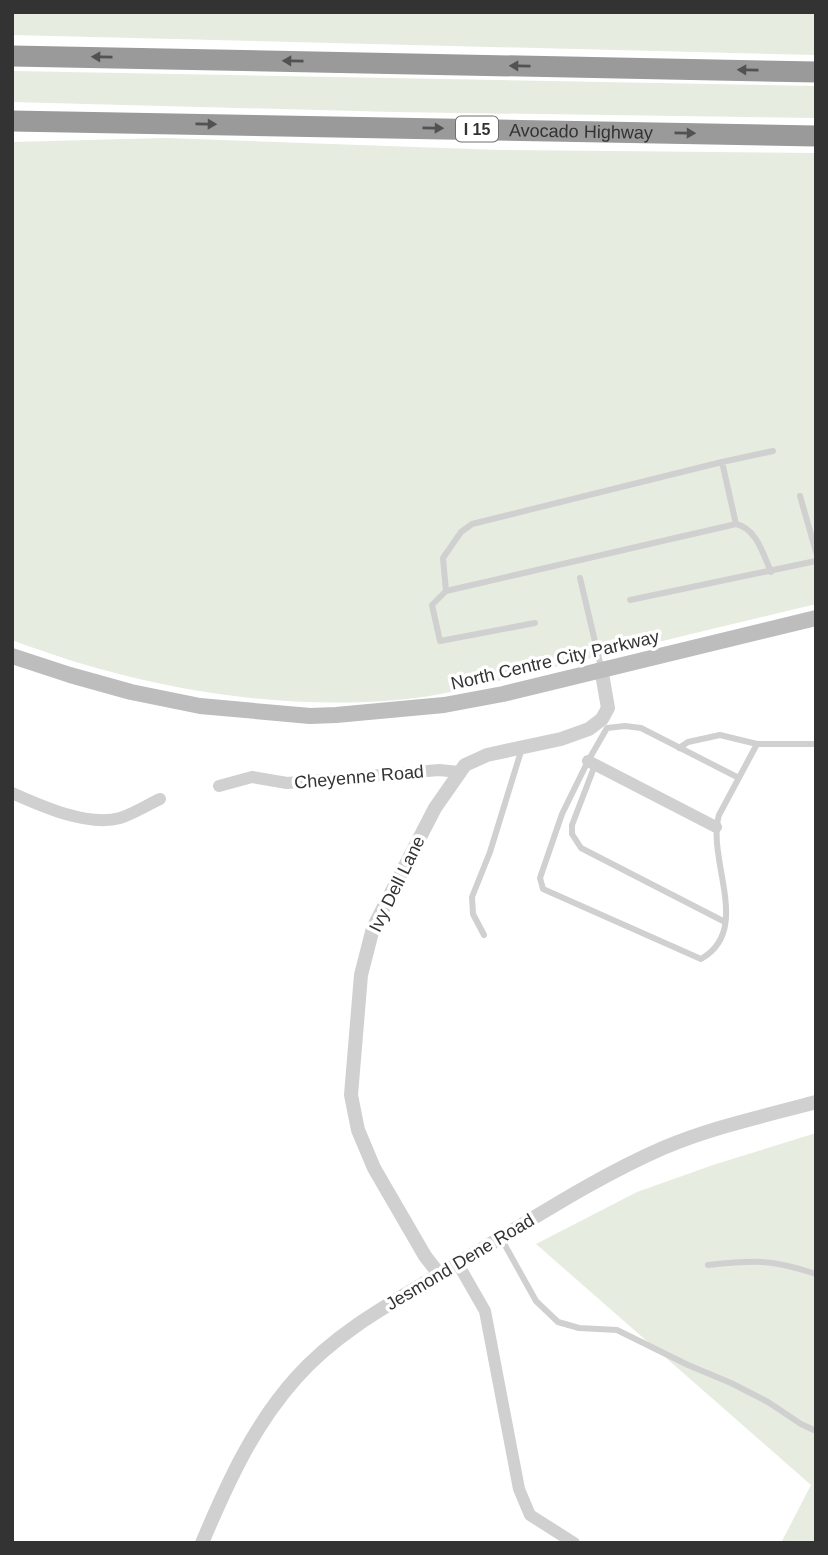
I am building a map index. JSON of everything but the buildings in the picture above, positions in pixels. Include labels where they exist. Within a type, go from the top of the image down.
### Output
[{"type":"highway","points":[[12,56],[816,72]]},
{"type":"highway","name":"Avocado Highway","points":[[12,121],[816,136]]},
{"type":"main road","name":"North Centre City Parkway","points":[[12,656],[70,676],[200,706],[310,716],[384,712],[503,694],[601,668],[816,618]]},
{"type":"street","points":[[601,668],[608,708],[605,723]]},
{"type":"street","name":"Ivy Dell Lane","points":[[439,1274],[425,1256],[374,1168],[358,1130],[351,1095],[361,975],[373,928],[428,820],[465,765],[487,755],[561,740],[605,723]]},
{"type":"street","points":[[591,763],[716,827]]},
{"type":"street","name":"Cheyenne Road","points":[[219,786],[253,777],[287,783],[439,770],[459,772]]},
{"type":"street","points":[[12,793],[40,806],[92,820],[119,818],[160,799]]},
{"type":"street","name":"Jesmond Dene Road","points":[[202,1543],[232,1472],[249,1440],[296,1378],[330,1345],[388,1303],[607,1176],[664,1148],[711,1130],[816,1102]]},
{"type":"street","points":[[458,1264],[485,1311],[519,1489],[530,1515],[574,1543]]},
{"type":"lane","points":[[446,591],[443,558],[461,532],[472,524],[773,451]]},
{"type":"lane","points":[[722,462],[736,524]]},
{"type":"lane","points":[[800,495],[816,552]]},
{"type":"lane","points":[[535,623],[440,642],[432,605],[446,591],[736,524],[752,532],[771,572]]},
{"type":"lane","points":[[630,600],[816,561]]},
{"type":"lane","points":[[580,578],[601,668]]},
{"type":"lane","points":[[725,922],[581,848],[572,834],[572,825],[605,723],[641,728],[739,778]]},
{"type":"lane","points":[[679,748],[688,742],[720,735],[757,744],[816,744]]},
{"type":"lane","points":[[591,763],[562,814],[540,878],[543,889],[701,958],[713,952],[722,936],[725,922],[727,905],[715,841],[719,815],[757,744]]},
{"type":"lane","points":[[484,935],[473,914],[472,897],[490,852],[522,747]]},
{"type":"lane","points":[[501,1238],[536,1301],[558,1322],[579,1328],[617,1330],[731,1383],[816,1431]]},
{"type":"lane","points":[[708,1265],[752,1260],[783,1263],[816,1274]]},
{"type":"shaded area","points":[[12,12],[816,12],[816,55],[12,35]]},
{"type":"shaded area","points":[[12,71],[816,86],[816,118],[394,112],[12,102]]},
{"type":"shaded area","points":[[166,138],[500,150],[816,153],[816,604],[452,692],[397,700],[299,702],[202,691],[105,670],[12,640],[12,142]]},
{"type":"shaded area","points":[[816,1133],[816,1543],[785,1543],[782,1541],[811,1485],[536,1244],[637,1192]]}]
